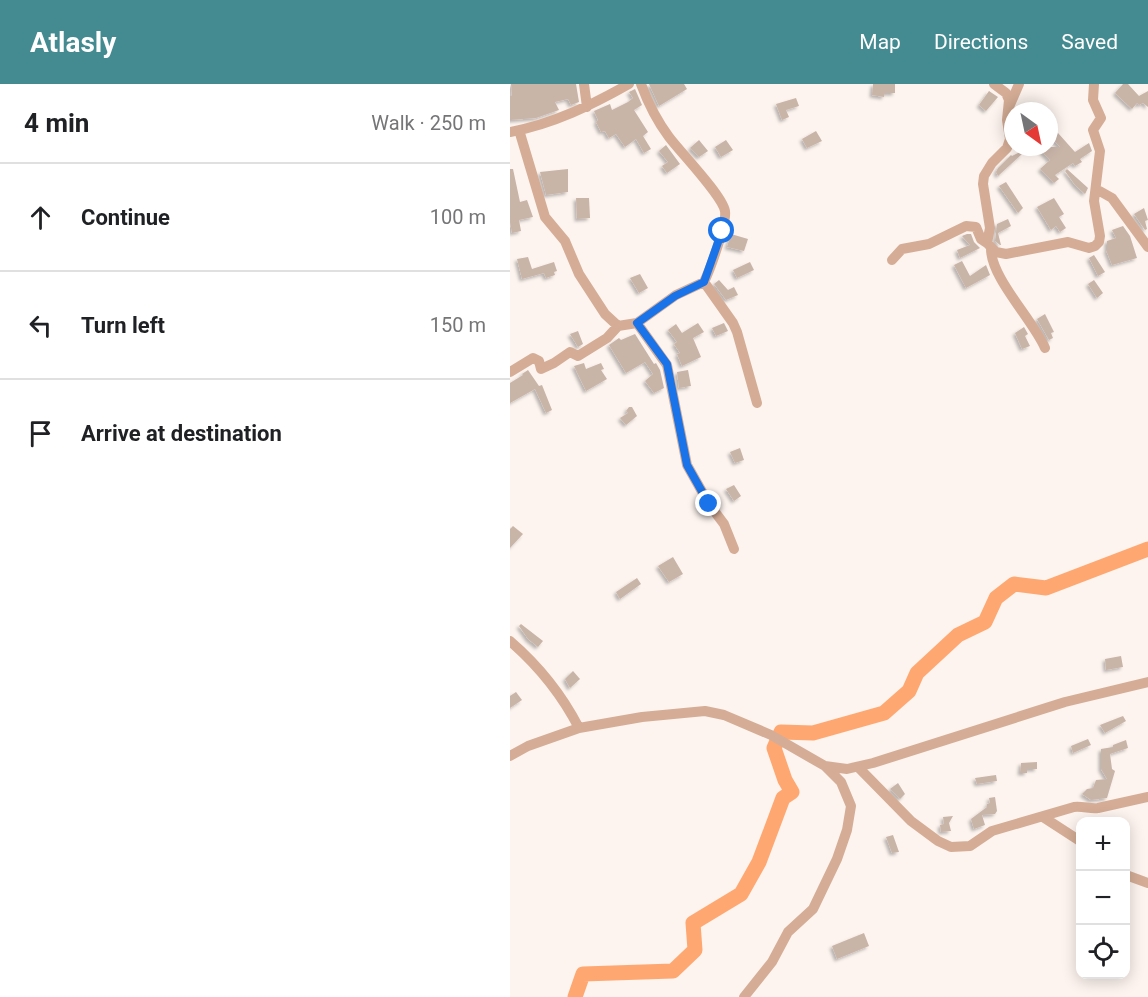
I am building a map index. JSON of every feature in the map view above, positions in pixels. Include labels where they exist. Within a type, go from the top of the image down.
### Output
[{"type":"street","points":[[584,84],[587,107]]},
{"type":"street","points":[[618,326],[605,314],[579,274],[565,242],[545,217],[514,131],[546,123],[587,107],[630,84]]},
{"type":"street","points":[[510,372],[533,357],[540,361],[541,369],[570,352],[578,356],[607,338],[618,326],[637,323],[675,296],[704,282],[722,231],[725,212],[706,182],[667,135],[652,111],[641,84]]},
{"type":"street","points":[[994,84],[1006,93],[1009,102]]},
{"type":"street","points":[[1012,102],[1019,84]]},
{"type":"street","points":[[892,260],[902,249],[934,242],[966,226],[976,227],[981,239],[989,246],[1006,254],[1068,242],[1089,248],[1095,246],[1100,236],[1094,207],[1100,151],[1093,130],[1101,116],[1093,100],[1094,84]]},
{"type":"street","points":[[1004,150],[986,170],[984,176],[983,184],[990,228],[989,246],[999,275],[1046,348]]},
{"type":"street","points":[[1096,189],[1112,198],[1148,247]]},
{"type":"street","points":[[704,282],[737,332],[757,403]]},
{"type":"street","points":[[637,323],[667,364],[687,465],[709,504],[724,524],[734,549]]},
{"type":"street","points":[[510,641],[558,690],[579,728]]},
{"type":"street","points":[[510,756],[528,746],[579,728],[642,717],[705,711],[724,715],[771,735],[825,766],[836,769],[858,767],[1065,702],[1148,682]]},
{"type":"street","points":[[744,997],[772,962],[788,932],[813,909],[837,860],[849,824],[851,806],[841,782],[825,766]]},
{"type":"street","points":[[858,767],[911,821],[938,841],[951,847],[970,846],[992,831],[1074,807],[1098,808],[1148,797]]},
{"type":"street","points":[[1042,817],[1076,838]]},
{"type":"street","points":[[1130,877],[1148,883]]},
{"type":"building","points":[[511,84],[576,84],[579,102],[571,105],[568,99],[555,102],[559,110],[536,118],[510,120]]},
{"type":"building","points":[[649,84],[684,84],[687,89],[659,106]]},
{"type":"building","points":[[873,84],[895,84],[895,93],[885,93],[884,97],[872,95]]},
{"type":"building","points":[[1123,84],[1128,84],[1139,96],[1148,91],[1148,107],[1143,103],[1139,105],[1137,103],[1132,109],[1115,93]]},
{"type":"building","points":[[635,89],[642,105],[634,110],[648,132],[643,136],[651,149],[644,153],[636,139],[625,147],[616,134],[609,138],[605,131],[601,132],[594,111],[610,104],[612,110],[628,102],[633,98],[629,92]]},
{"type":"building","points":[[989,91],[998,97],[986,111],[979,105]]},
{"type":"building","points":[[796,98],[799,106],[786,110],[789,117],[782,120],[776,104]]},
{"type":"building","points":[[816,131],[822,141],[807,148],[802,139]]},
{"type":"building","points":[[1058,133],[1075,152],[1089,143],[1092,151],[1080,159],[1082,162],[1075,166],[1073,163],[1055,175],[1059,179],[1054,183],[1040,169],[1050,160],[1046,156],[1058,156],[1058,147],[1060,147]]},
{"type":"building","points":[[699,140],[708,151],[699,157],[690,148]]},
{"type":"building","points":[[726,140],[733,150],[721,157],[715,147]]},
{"type":"building","points":[[666,145],[680,164],[667,173],[662,166],[668,162],[659,151]]},
{"type":"building","points":[[1010,156],[1020,156],[998,176],[996,172]]},
{"type":"building","points":[[510,169],[513,169],[520,202],[527,200],[533,217],[519,220],[521,231],[512,233],[510,222]]},
{"type":"building","points":[[568,169],[568,192],[546,195],[540,172]]},
{"type":"building","points":[[1067,169],[1088,188],[1085,194],[1075,185],[1065,171]]},
{"type":"building","points":[[1006,182],[1023,208],[1018,213],[999,186]]},
{"type":"building","points":[[576,198],[589,198],[590,218],[577,219]]},
{"type":"building","points":[[1054,198],[1064,214],[1059,217],[1066,228],[1060,232],[1056,226],[1051,230],[1037,207]]},
{"type":"building","points":[[1144,208],[1148,220],[1145,221],[1147,229],[1145,230],[1134,214]]},
{"type":"building","points":[[1008,219],[1011,226],[998,233],[1000,245],[995,241],[997,224]]},
{"type":"building","points":[[1123,226],[1130,236],[1137,258],[1112,265],[1106,250],[1107,241],[1116,238],[1112,230]]},
{"type":"building","points":[[731,234],[748,239],[744,251],[727,247]]},
{"type":"building","points":[[971,234],[974,242],[980,248],[960,258],[957,250],[970,245],[962,236]]},
{"type":"building","points":[[1094,255],[1105,272],[1098,276],[1089,258]]},
{"type":"building","points":[[528,257],[532,269],[554,262],[557,271],[554,272],[555,275],[546,278],[544,273],[522,279],[517,259]]},
{"type":"building","points":[[962,261],[970,276],[986,265],[990,275],[966,288],[954,265]]},
{"type":"building","points":[[750,262],[754,270],[737,278],[733,270]]},
{"type":"building","points":[[640,274],[648,288],[639,293],[630,278]]},
{"type":"building","points":[[719,280],[728,290],[734,287],[738,295],[726,300],[714,284]]},
{"type":"building","points":[[1094,280],[1103,293],[1097,298],[1088,284]]},
{"type":"building","points":[[1045,314],[1054,332],[1051,333],[1053,338],[1049,340],[1037,319]]},
{"type":"building","points":[[698,323],[704,332],[693,338],[701,357],[682,366],[677,354],[680,353],[674,344],[677,342],[668,330],[676,324],[682,333]]},
{"type":"building","points":[[724,323],[728,331],[716,336],[712,328]]},
{"type":"building","points":[[1024,327],[1030,346],[1022,349],[1015,333]]},
{"type":"building","points":[[578,331],[583,344],[578,347],[570,334]]},
{"type":"building","points":[[635,334],[660,370],[664,388],[654,393],[645,381],[653,374],[645,362],[626,373],[609,345],[619,338],[621,340]]},
{"type":"building","points":[[584,363],[586,369],[601,363],[604,369],[601,370],[607,379],[586,391],[574,366]]},
{"type":"building","points":[[528,370],[539,386],[542,385],[552,410],[546,413],[535,389],[510,403],[510,383]]},
{"type":"building","points":[[688,370],[691,386],[679,388],[677,372]]},
{"type":"building","points":[[632,407],[637,416],[626,425],[620,418],[628,413],[626,411]]},
{"type":"building","points":[[740,448],[744,460],[735,463],[730,452]]},
{"type":"building","points":[[734,485],[741,496],[734,501],[726,489]]},
{"type":"building","points":[[513,526],[523,534],[510,548],[510,529]]},
{"type":"building","points":[[673,557],[683,574],[669,582],[658,566]]},
{"type":"building","points":[[637,578],[641,584],[620,599],[616,592]]},
{"type":"building","points":[[521,624],[543,641],[538,647],[528,639],[519,626]]},
{"type":"building","points":[[1121,656],[1123,667],[1106,670],[1105,659]]},
{"type":"building","points":[[573,671],[580,679],[570,688],[565,679]]},
{"type":"building","points":[[516,692],[522,700],[510,708],[510,696]]},
{"type":"building","points":[[1123,716],[1126,721],[1105,733],[1100,725]]},
{"type":"building","points":[[1088,739],[1091,745],[1073,753],[1071,746]]},
{"type":"building","points":[[1126,740],[1128,748],[1110,754],[1112,769],[1115,771],[1107,798],[1091,800],[1082,794],[1087,789],[1093,788],[1096,780],[1107,779],[1101,769],[1101,749],[1113,747]]},
{"type":"building","points":[[1037,762],[1037,769],[1027,769],[1027,773],[1020,773],[1021,763]]},
{"type":"building","points":[[996,775],[997,781],[977,784],[975,778]]},
{"type":"building","points":[[898,783],[905,794],[900,799],[890,789]]},
{"type":"building","points":[[995,797],[997,811],[995,814],[982,815],[985,825],[974,829],[971,819],[987,807],[990,803],[989,798]]},
{"type":"building","points":[[953,816],[949,823],[951,831],[941,832],[940,825],[944,824],[943,817]]},
{"type":"building","points":[[893,835],[899,852],[892,853],[886,837]]},
{"type":"building","points":[[864,933],[869,946],[837,959],[832,946]]},
{"type":"waterway","points":[[575,997],[583,974],[673,971],[695,950],[693,923],[741,894],[759,862],[783,798],[792,792],[785,780],[774,748],[781,732],[813,733],[884,713],[909,691],[917,673],[958,635],[985,622],[996,598],[1014,584],[1046,588],[1148,549]]},
{"type":"route","points":[[709,504],[687,465],[667,364],[637,323],[675,296],[704,282],[722,231]]}]
